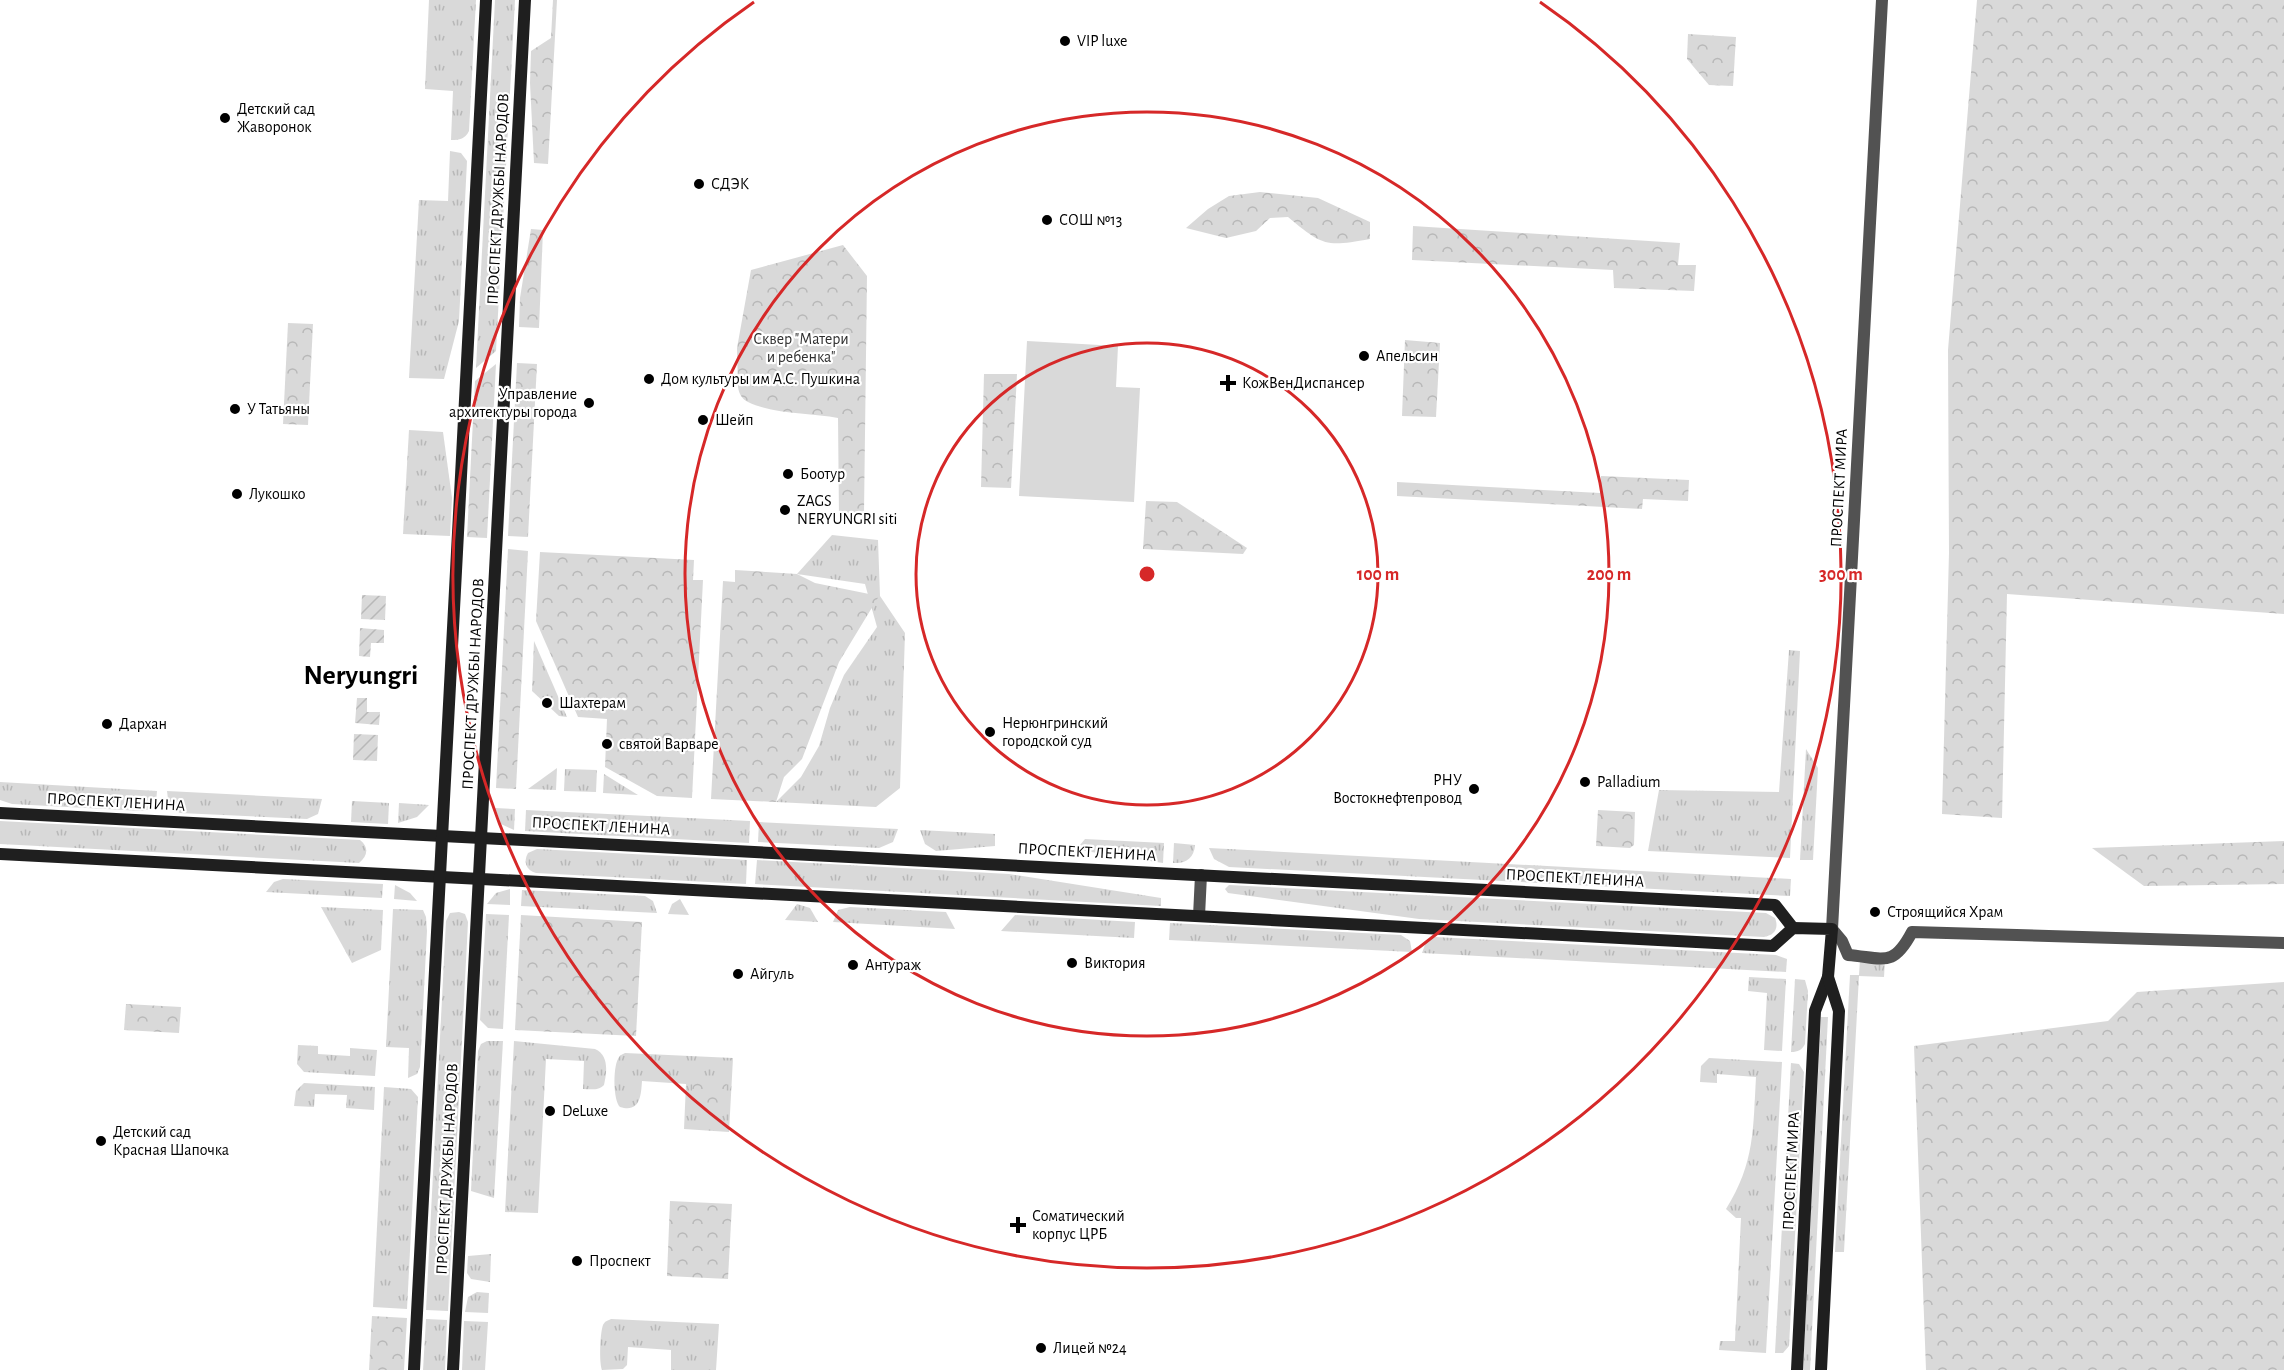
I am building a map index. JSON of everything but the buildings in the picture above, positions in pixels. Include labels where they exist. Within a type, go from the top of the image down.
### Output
[{"type":"street","name":"ПРОСПЕКТ ДРУЖБЫ НАРОДОВ","points":[[414,1370],[486,0]]},
{"type":"street","name":"ПРОСПЕКТ ДРУЖБЫ НАРОДОВ","points":[[453,1370],[525,0]]},
{"type":"street","name":"ПРОСПЕКТ МИРА","points":[[1797,1370],[1815,1011],[1828,977],[1832,929],[1882,0]]},
{"type":"street","name":"ПРОСПЕКТ ЛЕНИНА","points":[[0,813],[482,836],[1775,905],[1793,928]]},
{"type":"street","points":[[0,854],[1773,946],[1793,928],[1832,929],[1842,941],[1848,955],[1891,958],[1902,951],[1912,932],[2284,943]]},
{"type":"street","points":[[1199,916],[1201,875]]},
{"type":"street","name":"ПРОСПЕКТ МИРА","points":[[1821,1370],[1839,1011],[1828,977]]},
{"type":"green space","points":[[429,0],[476,0],[469,131],[460,139],[451,140],[453,91],[425,89]]},
{"type":"green space","points":[[495,0],[515,0],[496,351],[476,368]]},
{"type":"green space","points":[[553,0],[557,0],[548,164],[534,163],[530,83],[531,51],[551,38]]},
{"type":"green space","points":[[1977,0],[2284,0],[2284,614],[2007,594],[2002,818],[1942,814],[1949,553],[1948,350]]},
{"type":"green space","points":[[1688,34],[1736,37],[1733,86],[1709,85],[1687,59]]},
{"type":"green space","points":[[450,151],[461,153],[467,161],[459,321],[444,379],[409,378],[419,200],[448,201]]},
{"type":"green space","points":[[1260,192],[1318,198],[1370,222],[1370,239],[1343,243],[1325,242],[1309,234],[1288,217],[1270,218],[1256,231],[1226,238],[1186,228],[1208,209],[1229,196]]},
{"type":"green space","points":[[1413,226],[1680,243],[1678,265],[1696,265],[1694,291],[1614,288],[1613,270],[1412,260]]},
{"type":"green space","points":[[531,229],[543,230],[539,328],[519,327],[520,298]]},
{"type":"green space","name":"Сквер \"Матери и ребенка\"","points":[[843,245],[867,276],[864,513],[839,517],[838,418],[768,409],[746,401],[741,396],[738,387],[737,348],[751,270]]},
{"type":"green space","points":[[288,323],[313,324],[308,425],[283,424]]},
{"type":"green space","points":[[1405,340],[1440,343],[1436,417],[1402,416]]},
{"type":"green space","points":[[1027,341],[1118,346],[1116,387],[1140,388],[1134,502],[1019,496]]},
{"type":"green space","points":[[517,363],[537,364],[528,537],[508,536]]},
{"type":"green space","points":[[496,364],[487,538],[467,537],[475,381]]},
{"type":"green space","points":[[984,374],[1017,374],[1011,488],[981,487]]},
{"type":"green space","points":[[409,430],[443,432],[452,498],[450,536],[403,534]]},
{"type":"green space","points":[[1601,476],[1689,480],[1688,501],[1643,499],[1642,509],[1397,496],[1397,482],[1600,493]]},
{"type":"green space","points":[[1146,501],[1177,502],[1247,548],[1243,554],[1143,549]]},
{"type":"green space","points":[[832,535],[878,540],[880,596],[905,633],[900,788],[876,807],[776,802],[801,777],[819,746],[830,708],[844,675],[877,627],[865,584],[797,574]]},
{"type":"green space","points":[[508,549],[528,551],[516,789],[496,788]]},
{"type":"green space","points":[[540,552],[694,560],[693,580],[703,580],[692,798],[657,796],[605,767],[607,719],[578,717],[536,621]]},
{"type":"green space","points":[[735,570],[797,574],[815,583],[879,596],[839,662],[802,759],[784,777],[776,802],[711,799],[723,581],[735,582]]},
{"type":"green space","points":[[362,595],[386,596],[385,620],[361,619]]},
{"type":"green space","points":[[360,628],[384,630],[384,643],[371,643],[370,657],[359,656]]},
{"type":"green space","points":[[534,641],[567,717],[559,716],[532,691]]},
{"type":"green space","points":[[1789,650],[1800,651],[1790,858],[1648,851],[1659,790],[1779,792]]},
{"type":"green space","points":[[357,698],[367,698],[367,712],[380,712],[379,725],[355,723]]},
{"type":"green space","points":[[354,734],[378,735],[377,761],[353,760]]},
{"type":"green space","points":[[1806,749],[1818,768],[1813,860],[1800,860]]},
{"type":"green space","points":[[557,768],[556,790],[528,789]]},
{"type":"green space","points":[[565,769],[597,770],[596,792],[564,791]]},
{"type":"green space","points":[[604,774],[638,795],[603,793]]},
{"type":"green space","points":[[0,782],[157,791],[156,802],[150,809],[142,811],[12,804],[0,800]]},
{"type":"green space","points":[[167,791],[322,799],[318,814],[307,819],[180,813],[169,807]]},
{"type":"green space","points":[[352,801],[389,803],[388,824],[351,822]]},
{"type":"green space","points":[[399,803],[429,805],[417,817],[398,823]]},
{"type":"green space","points":[[495,808],[515,809],[514,830],[501,824]]},
{"type":"green space","points":[[526,810],[750,821],[749,843],[525,831]]},
{"type":"green space","points":[[1598,810],[1635,812],[1634,845],[1630,848],[1596,846]]},
{"type":"green space","points":[[0,821],[360,840],[366,852],[359,863],[0,844]]},
{"type":"green space","points":[[759,822],[898,829],[893,842],[879,848],[758,842]]},
{"type":"green space","points":[[920,830],[995,834],[995,846],[936,851],[925,844]]},
{"type":"green space","points":[[1085,839],[1164,843],[1163,863],[1085,851],[1080,845]]},
{"type":"green space","points":[[2284,841],[2284,884],[2144,886],[2092,848]]},
{"type":"green space","points":[[1174,843],[1195,845],[1191,857],[1182,862],[1173,863]]},
{"type":"green space","points":[[1209,848],[1791,879],[1790,896],[1229,867],[1214,859]]},
{"type":"green space","points":[[537,849],[747,860],[746,884],[536,873],[528,868],[526,860],[528,853]]},
{"type":"green space","points":[[757,860],[1009,874],[1161,898],[1161,906],[755,884]]},
{"type":"green space","points":[[283,879],[383,884],[382,898],[266,892],[274,882]]},
{"type":"green space","points":[[395,885],[410,893],[417,901],[394,899]]},
{"type":"green space","points":[[1229,885],[1766,913],[1775,918],[1777,925],[1773,933],[1764,937],[1419,919],[1228,893],[1225,889]]},
{"type":"green space","points":[[510,889],[510,905],[487,904],[496,893]]},
{"type":"green space","points":[[522,890],[645,896],[653,901],[657,913],[521,906]]},
{"type":"green space","points":[[680,899],[689,915],[668,914],[672,904]]},
{"type":"green space","points":[[797,904],[810,908],[818,922],[785,920]]},
{"type":"green space","points":[[321,907],[383,910],[381,950],[352,963]]},
{"type":"green space","points":[[850,907],[946,912],[955,929],[833,922],[838,910]]},
{"type":"green space","points":[[393,909],[423,910],[426,917],[420,1067],[417,1074],[408,1078],[409,1048],[386,1047]]},
{"type":"green space","points":[[450,913],[465,914],[468,922],[448,1311],[426,1310],[446,921]]},
{"type":"green space","points":[[486,914],[509,915],[503,1029],[488,1028],[480,1020]]},
{"type":"green space","points":[[521,915],[642,922],[636,1036],[515,1030]]},
{"type":"green space","points":[[1015,915],[1135,922],[1134,938],[1001,931]]},
{"type":"green space","points":[[1170,923],[1401,935],[1410,941],[1412,952],[1169,940]]},
{"type":"green space","points":[[1435,937],[1776,955],[1787,959],[1786,972],[1422,953],[1426,942]]},
{"type":"green space","points":[[1860,959],[1885,960],[1884,977],[1859,976],[1844,1252],[1835,1252],[1850,975],[1859,975]]},
{"type":"green space","points":[[1749,977],[1786,979],[1782,1051],[1764,1050],[1767,993],[1748,991]]},
{"type":"green space","points":[[1795,979],[1805,980],[1808,991],[1805,1044],[1796,1052],[1791,1052]]},
{"type":"green space","points":[[2284,982],[2284,1370],[1926,1370],[1914,1046],[2108,1021],[2137,992]]},
{"type":"green space","points":[[126,1004],[181,1007],[179,1033],[124,1030]]},
{"type":"green space","points":[[1821,1017],[1828,1017],[1810,1370],[1803,1370]]},
{"type":"green space","points":[[487,1041],[503,1041],[494,1198],[471,1191],[478,1051],[481,1044]]},
{"type":"green space","points":[[514,1041],[595,1049],[603,1055],[606,1064],[604,1085],[597,1089],[583,1089],[584,1061],[546,1059],[538,1213],[505,1212]]},
{"type":"green space","points":[[298,1045],[318,1046],[318,1054],[350,1056],[350,1048],[377,1050],[375,1076],[304,1072],[297,1064]]},
{"type":"green space","points":[[625,1053],[733,1058],[729,1132],[684,1129],[686,1084],[642,1081],[638,1102],[632,1108],[620,1107],[614,1084],[615,1069],[619,1058]]},
{"type":"green space","points":[[1709,1058],[1782,1062],[1766,1353],[1719,1350],[1720,1341],[1735,1341],[1741,1218],[1736,1218],[1726,1209],[1742,1176],[1751,1145],[1756,1077],[1717,1074],[1717,1083],[1700,1082],[1701,1066]]},
{"type":"green space","points":[[1791,1063],[1799,1064],[1804,1072],[1789,1346],[1783,1353],[1775,1353]]},
{"type":"green space","points":[[693,1079],[727,1081],[725,1108],[691,1107]]},
{"type":"green space","points":[[304,1083],[375,1087],[374,1110],[346,1108],[347,1095],[315,1094],[314,1107],[294,1106],[296,1091]]},
{"type":"green space","points":[[384,1087],[411,1089],[418,1097],[407,1309],[373,1307]]},
{"type":"green space","points":[[670,1201],[732,1204],[728,1279],[667,1276]]},
{"type":"green space","points":[[491,1254],[490,1282],[471,1279],[467,1273],[468,1256]]},
{"type":"green space","points":[[477,1292],[489,1293],[488,1313],[465,1312],[468,1297]]},
{"type":"green space","points":[[372,1316],[407,1318],[404,1370],[369,1370]]},
{"type":"green space","points":[[426,1319],[447,1320],[445,1370],[423,1370]]},
{"type":"green space","points":[[611,1319],[719,1324],[716,1370],[671,1370],[671,1350],[628,1347],[627,1365],[623,1369],[602,1370],[600,1354],[602,1329],[603,1325]]},
{"type":"green space","points":[[464,1321],[488,1322],[485,1370],[462,1370]]},
{"type":"place","name":"VIP luxe","points":[[1065,41]]},
{"type":"place","name":"Детский сад Жаворонок","points":[[225,118]]},
{"type":"place","name":"СДЭК","points":[[699,184]]},
{"type":"place","name":"СОШ №13","points":[[1047,220]]},
{"type":"place","name":"Апельсин","points":[[1364,356]]},
{"type":"place","name":"Дом культуры им А.С. Пушкина","points":[[649,379]]},
{"type":"place","name":"КожВенДиспансер","points":[[1228,383]]},
{"type":"place","name":"Управление архитектуры города","points":[[589,403]]},
{"type":"place","name":"У Татьяны","points":[[235,409]]},
{"type":"place","name":"Шейп","points":[[703,420]]},
{"type":"place","name":"Боотур","points":[[788,474]]},
{"type":"place","name":"Лукошко","points":[[237,494]]},
{"type":"place","name":"ZAGS NERYUNGRI siti","points":[[785,510]]},
{"type":"place","name":"Шахтерам","points":[[547,703]]},
{"type":"place","name":"Дархан","points":[[107,724]]},
{"type":"place","name":"Нерюнгринский городской суд","points":[[990,732]]},
{"type":"place","name":"святой Варваре","points":[[607,744]]},
{"type":"place","name":"Palladium","points":[[1585,782]]},
{"type":"place","name":"РНУ Востокнефтепровод","points":[[1474,789]]},
{"type":"place","name":"Строящийся Храм","points":[[1875,912]]},
{"type":"place","name":"Виктория","points":[[1072,963]]},
{"type":"place","name":"Антураж","points":[[853,965]]},
{"type":"place","name":"Айгуль","points":[[738,974]]},
{"type":"place","name":"DeLuxe","points":[[550,1111]]},
{"type":"place","name":"Детский сад Красная Шапочка","points":[[101,1141]]},
{"type":"place","name":"Соматический корпус ЦРБ","points":[[1018,1225]]},
{"type":"place","name":"Проспект","points":[[577,1261]]},
{"type":"place","name":"Лицей №24","points":[[1041,1348]]},
{"type":"district","name":"Neryungri","points":[[361,676]]}]
